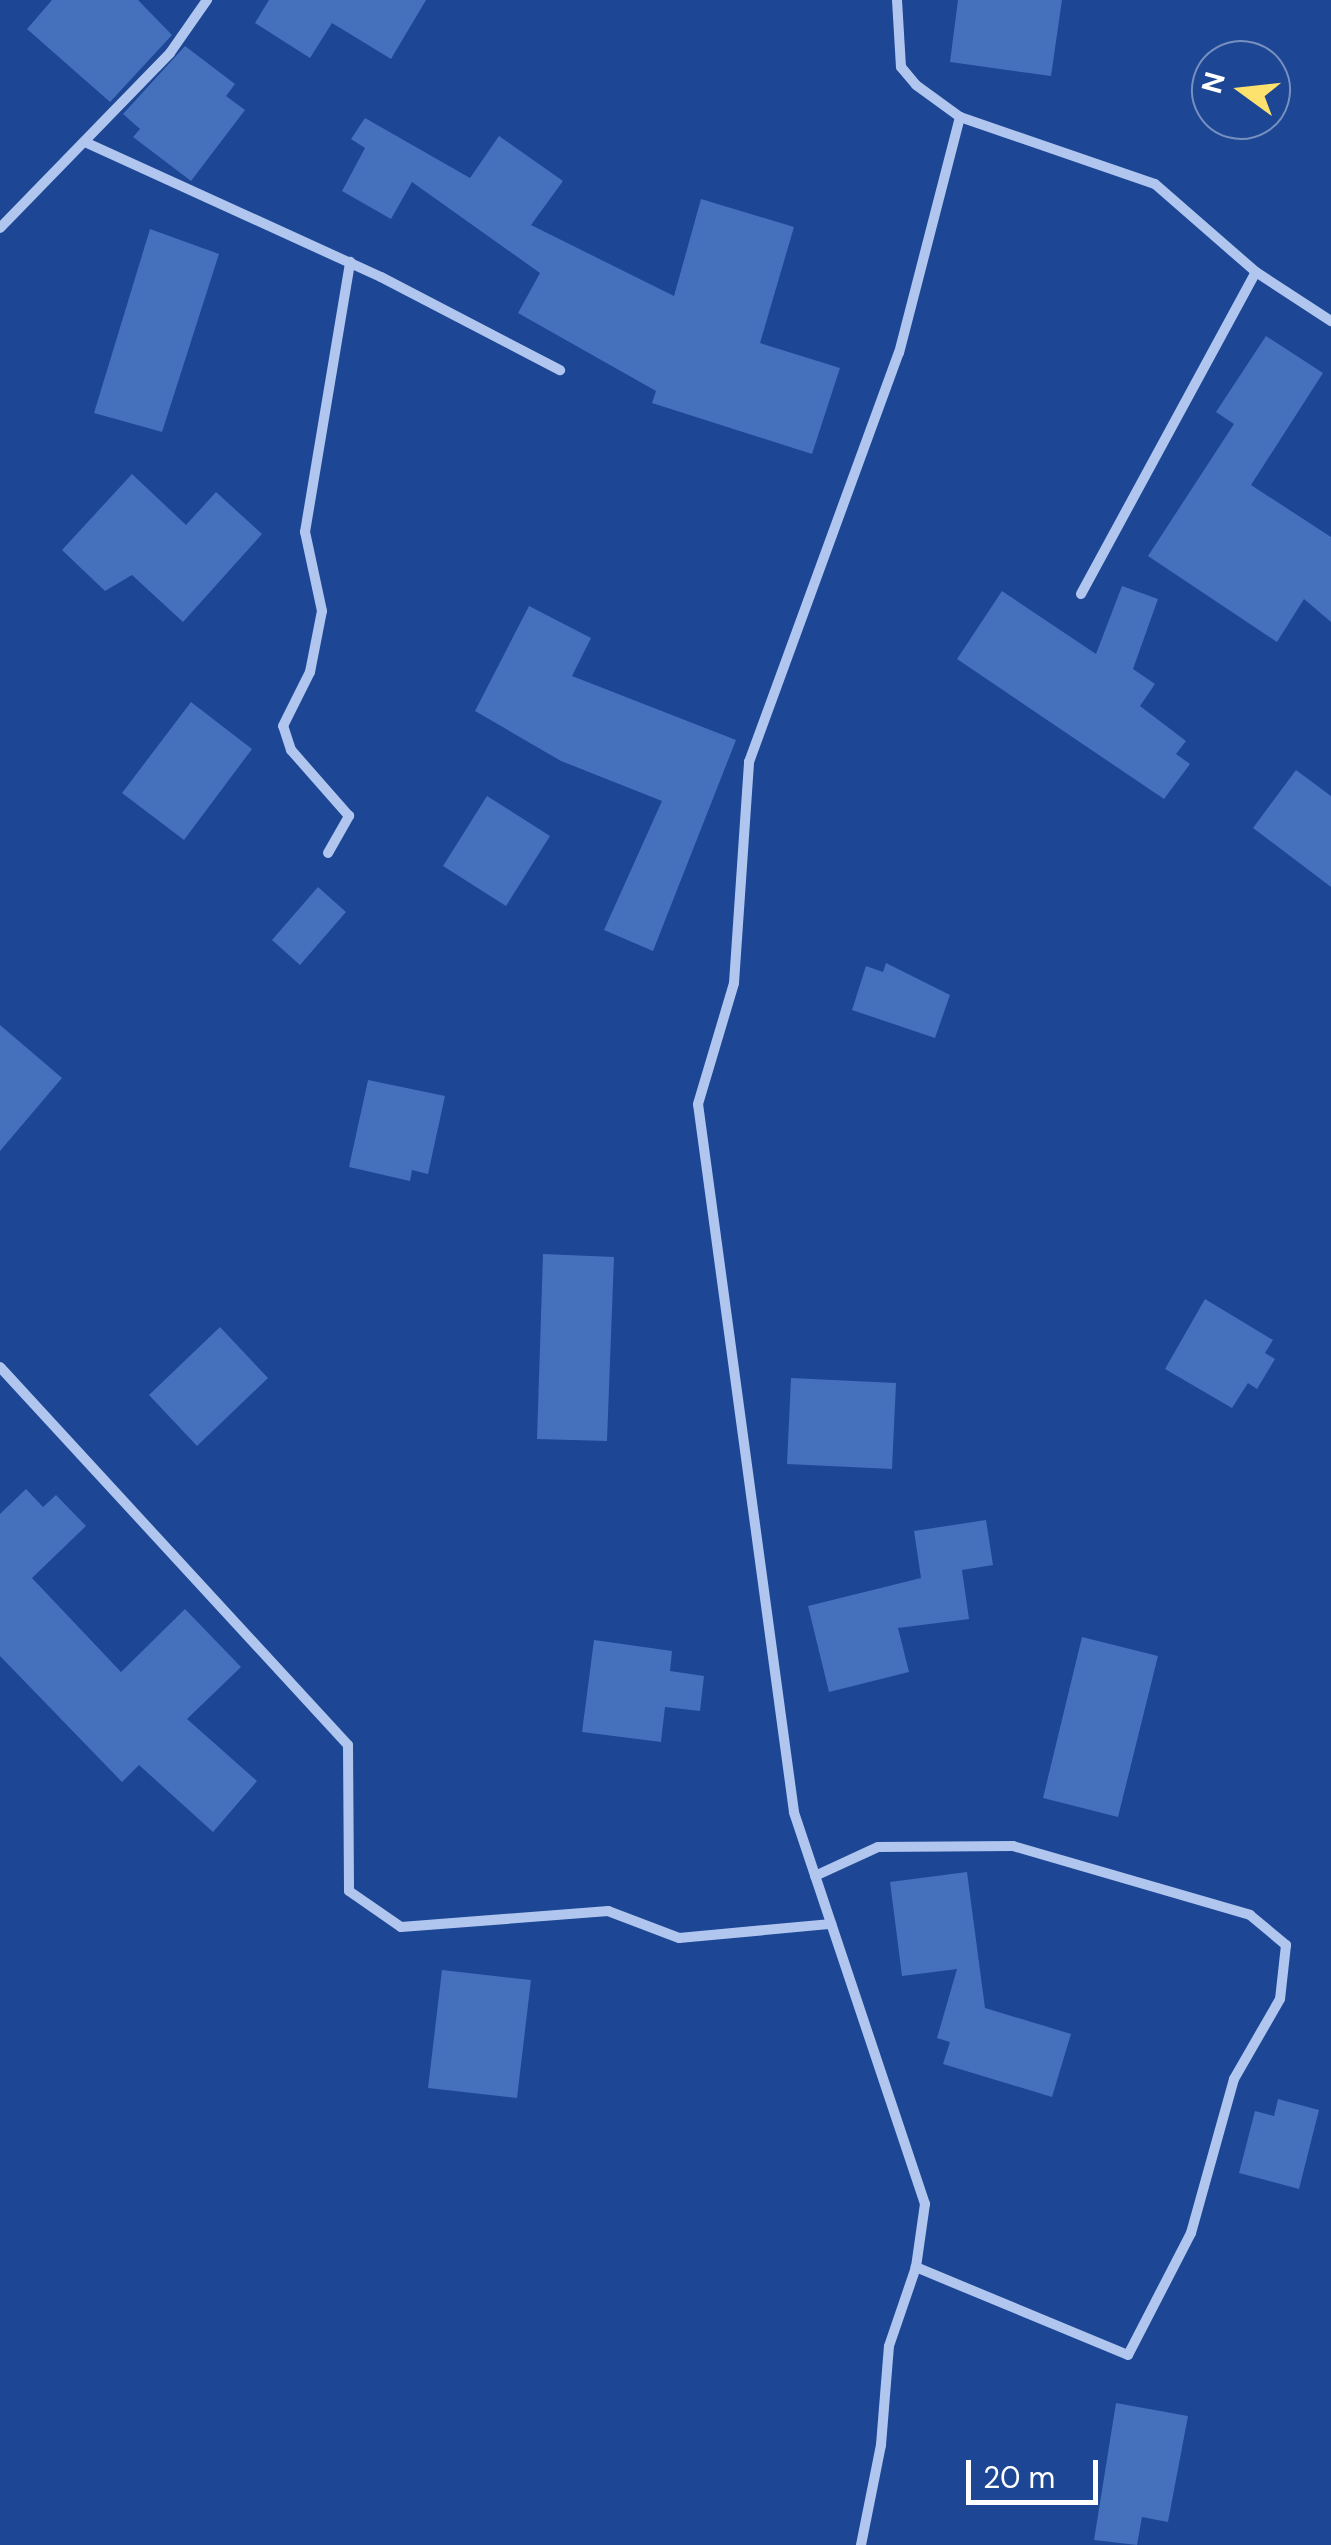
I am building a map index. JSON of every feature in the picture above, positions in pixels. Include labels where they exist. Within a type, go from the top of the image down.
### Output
[{"type":"street","points":[[0,228],[170,54],[207,0]]},
{"type":"street","points":[[897,0],[902,66],[960,117],[1154,184],[1256,272],[1331,321]]},
{"type":"street","points":[[860,2545],[881,2446],[889,2346],[916,2267],[924,2204],[815,1876],[780,1737],[698,1104],[734,983],[749,762],[900,353],[960,117]]},
{"type":"street","points":[[87,143],[350,262],[560,370]]},
{"type":"street","points":[[328,854],[349,816],[291,750],[283,726],[310,672],[322,611],[305,532],[350,262]]},
{"type":"street","points":[[1081,594],[1256,272]]},
{"type":"street","points":[[0,1367],[348,1745],[349,1891],[401,1927],[608,1911],[679,1938],[831,1924]]},
{"type":"street","points":[[815,1876],[878,1847],[1013,1846],[1250,1915],[1286,1946],[1280,2000],[1234,2078],[1191,2233],[1128,2354],[916,2267]]},
{"type":"building","points":[[52,0],[138,0],[172,35],[110,102],[27,29]]},
{"type":"building","points":[[269,0],[426,0],[391,59],[332,23],[310,58],[255,23]]},
{"type":"building","points":[[958,0],[1062,0],[1051,76],[950,62]]},
{"type":"building","points":[[185,46],[235,84],[226,96],[245,110],[191,181],[133,137],[140,129],[123,114]]},
{"type":"building","points":[[365,118],[470,178],[499,136],[563,181],[531,225],[674,296],[701,199],[794,227],[760,343],[840,368],[812,454],[652,403],[656,391],[518,313],[540,273],[412,182],[391,219],[342,191],[365,148],[351,139]]},
{"type":"building","points":[[150,229],[219,254],[162,432],[94,413]]},
{"type":"building","points":[[1266,336],[1323,373],[1251,485],[1331,537],[1331,622],[1304,599],[1277,642],[1148,556],[1234,424],[1216,412]]},
{"type":"building","points":[[132,474],[186,525],[216,492],[262,534],[183,622],[132,575],[105,591],[62,550]]},
{"type":"building","points":[[1122,586],[1158,599],[1133,669],[1155,684],[1140,706],[1186,741],[1176,754],[1190,764],[1164,799],[957,659],[1002,591],[1096,654]]},
{"type":"building","points":[[529,606],[591,638],[572,676],[736,740],[653,951],[604,930],[662,801],[561,761],[475,711]]},
{"type":"building","points":[[191,702],[252,749],[184,840],[122,793]]},
{"type":"building","points":[[1296,770],[1331,796],[1331,887],[1253,828]]},
{"type":"building","points":[[487,796],[550,836],[506,906],[443,866]]},
{"type":"building","points":[[318,887],[346,912],[300,965],[272,940]]},
{"type":"building","points":[[886,963],[950,995],[935,1038],[852,1010],[866,966],[883,972]]},
{"type":"building","points":[[0,1025],[62,1078],[0,1151]]},
{"type":"building","points":[[368,1080],[445,1096],[428,1174],[412,1170],[410,1181],[349,1167]]},
{"type":"building","points":[[543,1254],[614,1257],[607,1441],[537,1439]]},
{"type":"building","points":[[1205,1299],[1273,1340],[1265,1353],[1275,1359],[1257,1389],[1248,1383],[1232,1408],[1165,1369]]},
{"type":"building","points":[[220,1327],[268,1378],[197,1446],[149,1395]]},
{"type":"building","points":[[791,1378],[896,1383],[892,1469],[787,1464]]},
{"type":"building","points":[[26,1489],[43,1507],[56,1495],[86,1526],[32,1578],[121,1672],[185,1609],[241,1667],[187,1719],[257,1781],[213,1832],[139,1765],[122,1782],[0,1656],[0,1514]]},
{"type":"building","points":[[986,1520],[993,1565],[962,1570],[969,1619],[898,1628],[909,1672],[829,1692],[808,1606],[921,1578],[914,1531]]},
{"type":"building","points":[[1082,1637],[1158,1656],[1118,1817],[1043,1798]]},
{"type":"building","points":[[594,1640],[672,1651],[670,1671],[704,1676],[700,1711],[665,1707],[661,1742],[582,1732]]},
{"type":"building","points":[[967,1872],[985,2008],[1071,2034],[1052,2097],[943,2064],[950,2042],[937,2038],[957,1969],[902,1976],[890,1882]]},
{"type":"building","points":[[442,1970],[531,1980],[517,2098],[428,2088]]},
{"type":"building","points":[[1278,2099],[1319,2110],[1299,2189],[1239,2173],[1255,2111],[1274,2116]]},
{"type":"building","points":[[1116,2403],[1188,2416],[1168,2522],[1142,2517],[1137,2545],[1094,2540]]}]
